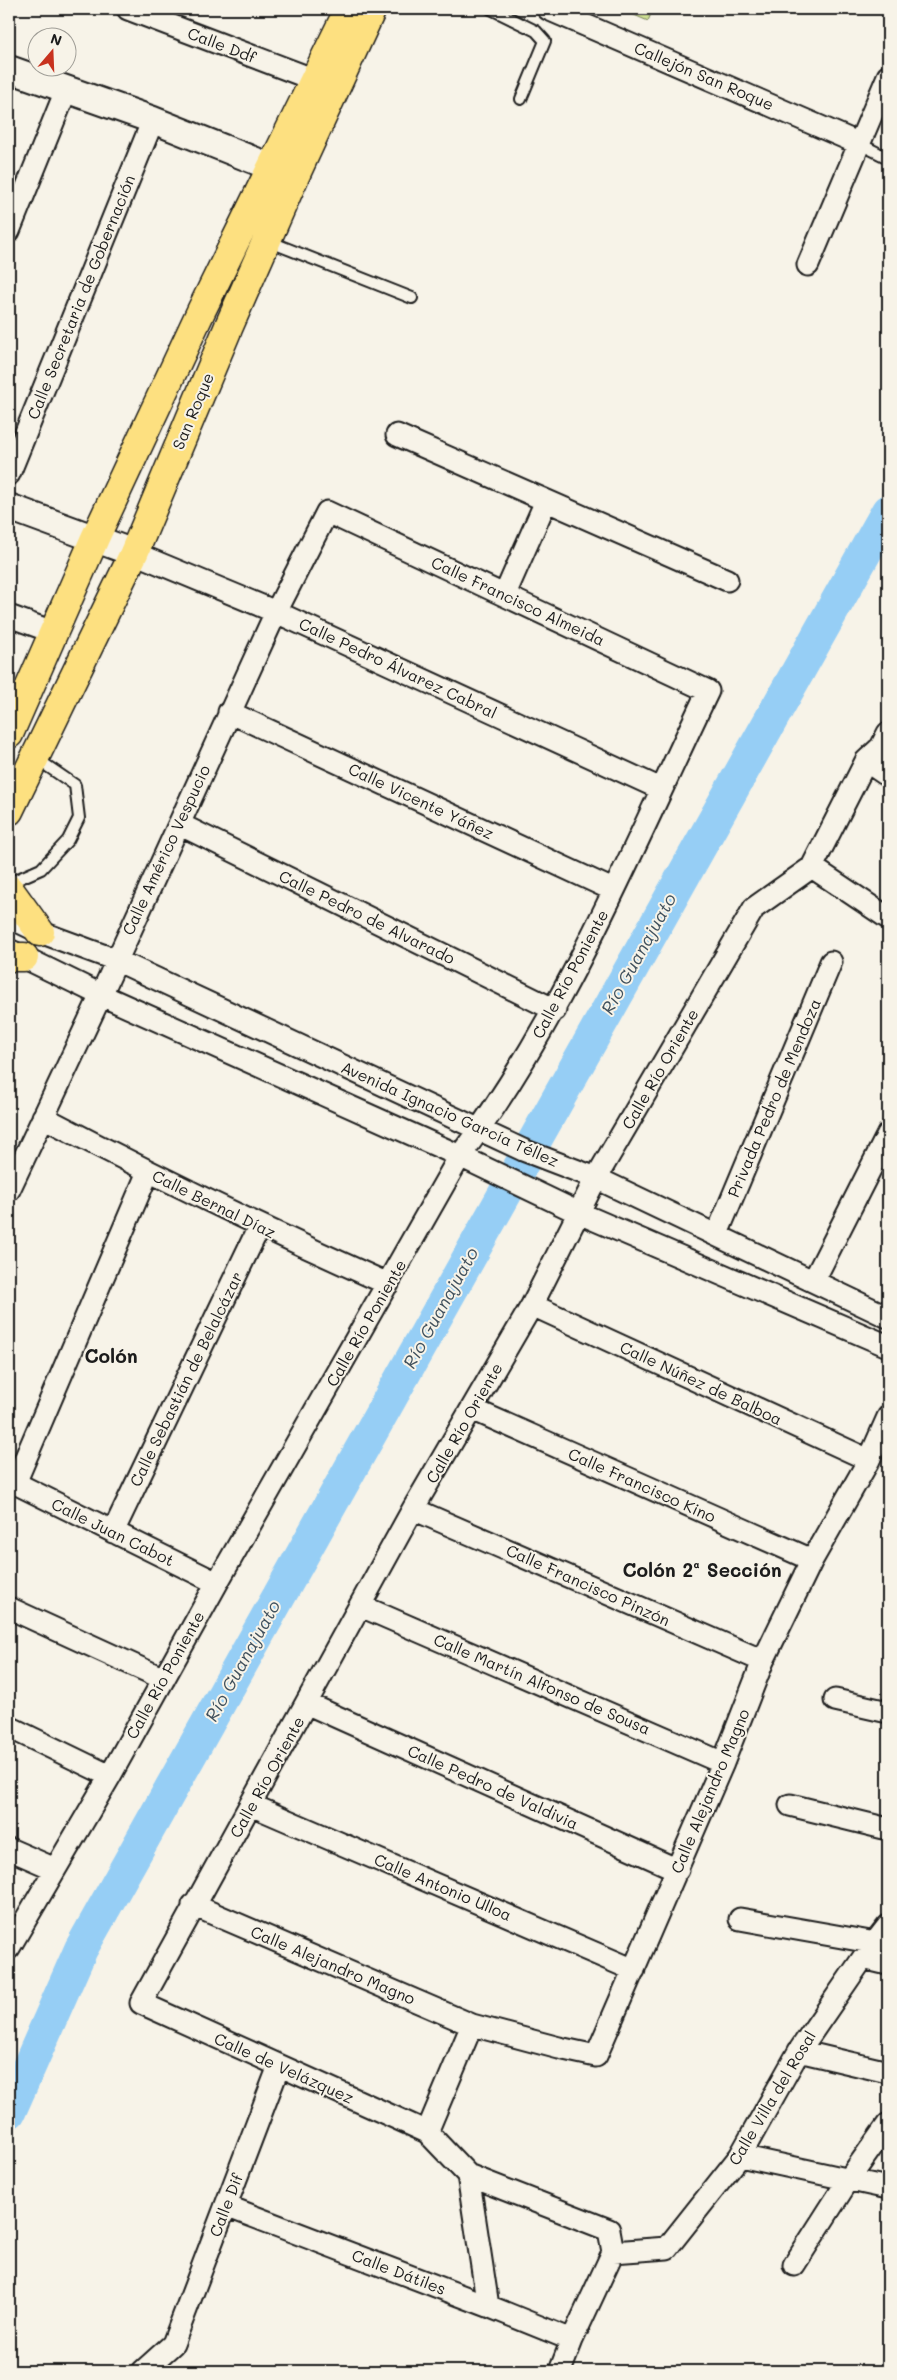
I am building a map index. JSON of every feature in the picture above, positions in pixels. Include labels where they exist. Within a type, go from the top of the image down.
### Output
[{"type":"main road","name":"San Roque","points":[[9,811],[134,553],[229,326],[267,241],[283,172],[315,80],[349,9]]},
{"type":"main road","name":"San Roque","points":[[9,734],[21,697],[53,632],[95,538],[283,172],[372,9]]},
{"type":"main road","points":[[9,889],[40,932]]},
{"type":"street","name":"Calle Ddf","points":[[128,9],[315,80]]},
{"type":"street","name":"Callejón San Roque","points":[[548,9],[860,144]]},
{"type":"street","points":[[9,69],[68,88],[283,172]]},
{"type":"street","points":[[808,265],[888,76]]},
{"type":"street","points":[[9,231],[68,88]]},
{"type":"street","name":"Calle Secretaria de Gobernación","points":[[9,474],[153,120]]},
{"type":"street","points":[[397,435],[728,580]]},
{"type":"street","points":[[505,594],[546,501]]},
{"type":"street","points":[[9,507],[134,553]]},
{"type":"street","name":"Calle Francisco Almeida","points":[[327,512],[708,691]]},
{"type":"street","name":"Calle Américo Vespucio","points":[[9,1190],[101,996],[229,712],[276,612],[327,512]]},
{"type":"street","name":"Calle Pedro Álvarez Cabral","points":[[134,553],[276,612],[661,789]]},
{"type":"street","points":[[9,616],[53,632]]},
{"type":"street","name":"Calle Río Poniente","points":[[9,1948],[110,1776],[216,1583],[388,1284],[463,1158],[555,1010],[708,691]]},
{"type":"street","name":"Calle Vicente Yáñez","points":[[229,712],[613,890]]},
{"type":"street","points":[[881,747],[888,776]]},
{"type":"street","points":[[881,747],[812,867],[888,918]]},
{"type":"street","name":"Calle Pedro de Alvarado","points":[[179,824],[555,1010]]},
{"type":"street","name":"Calle Río Oriente","points":[[141,2003],[193,1906],[308,1704],[413,1509],[532,1306],[571,1209],[588,1174],[754,908],[812,867]]},
{"type":"street","name":"Avenida Ignacio García Téllez","points":[[9,917],[40,932],[116,960],[523,1150],[588,1174],[814,1280],[888,1317]]},
{"type":"street","points":[[14,955],[101,996],[463,1158],[571,1209],[888,1346]]},
{"type":"street","name":"Privada Pedro de Mendoza","points":[[717,1234],[831,962]]},
{"type":"street","name":"Calle Bernal Díaz","points":[[43,1117],[259,1227],[388,1284]]},
{"type":"street","points":[[814,1280],[888,1134]]},
{"type":"street","points":[[12,1482],[148,1172]]},
{"type":"street","name":"Calle Sebastián de Belalcázar","points":[[113,1532],[259,1227]]},
{"type":"street","name":"Calle Núñez de Balboa","points":[[532,1306],[869,1460]]},
{"type":"street","name":"Calle Francisco Kino","points":[[472,1409],[812,1560]]},
{"type":"street","name":"Calle Alejandro Magno","points":[[193,1906],[472,2025],[596,2056],[678,1870],[763,1662],[812,1560],[869,1460],[888,1417]]},
{"type":"street","name":"Calle Juan Cabot","points":[[12,1482],[216,1583]]},
{"type":"street","name":"Calle Francisco Pinzón","points":[[413,1509],[763,1662]]},
{"type":"street","name":"Calle Martín Alfonso de Sousa","points":[[361,1606],[723,1763]]},
{"type":"street","points":[[9,1608],[164,1679]]},
{"type":"street","points":[[835,1700],[888,1712]]},
{"type":"street","name":"Calle Pedro de Valdivia","points":[[308,1704],[678,1870]]},
{"type":"street","points":[[9,1727],[110,1776]]},
{"type":"street","name":"Calle Antonio Ulloa","points":[[251,1805],[634,1970]]},
{"type":"street","points":[[790,1805],[888,1829]]},
{"type":"street","points":[[9,1848],[55,1869]]},
{"type":"street","points":[[740,1919],[869,1950],[888,1964]]},
{"type":"street","name":"Calle Villa del Rosal","points":[[613,2252],[667,2248],[740,2156],[799,2052],[869,1950],[888,1926]]},
{"type":"street","name":"Calle de Velázquez","points":[[141,2003],[428,2132]]},
{"type":"street","points":[[472,2025],[428,2132],[468,2175],[608,2230],[613,2252],[572,2340],[560,2371]]},
{"type":"street","points":[[799,2052],[888,2072]]},
{"type":"street","name":"Calle Dif","points":[[143,2371],[173,2344],[279,2066]]},
{"type":"street","points":[[794,2265],[849,2179],[888,2124]]},
{"type":"street","points":[[740,2156],[888,2188]]},
{"type":"street","points":[[468,2175],[488,2306]]},
{"type":"street","name":"Calle Dátiles","points":[[226,2206],[572,2340]]},
{"type":"lane","points":[[491,9],[536,31],[545,41],[521,99]]},
{"type":"lane","points":[[860,144],[888,158]]},
{"type":"lane","points":[[267,241],[412,298]]},
{"type":"lane","points":[[9,883],[41,869],[68,840],[79,818],[75,785],[35,758]]},
{"type":"green space","points":[[620,9],[653,9],[648,21]]},
{"type":"waterway","name":"Río Guanajuato","points":[[9,2112],[81,1949],[888,511]]},
{"type":"district","name":"Colón","points":[[111,1356]]},
{"type":"district","name":"Colón 2ª Sección","points":[[702,1570]]}]
